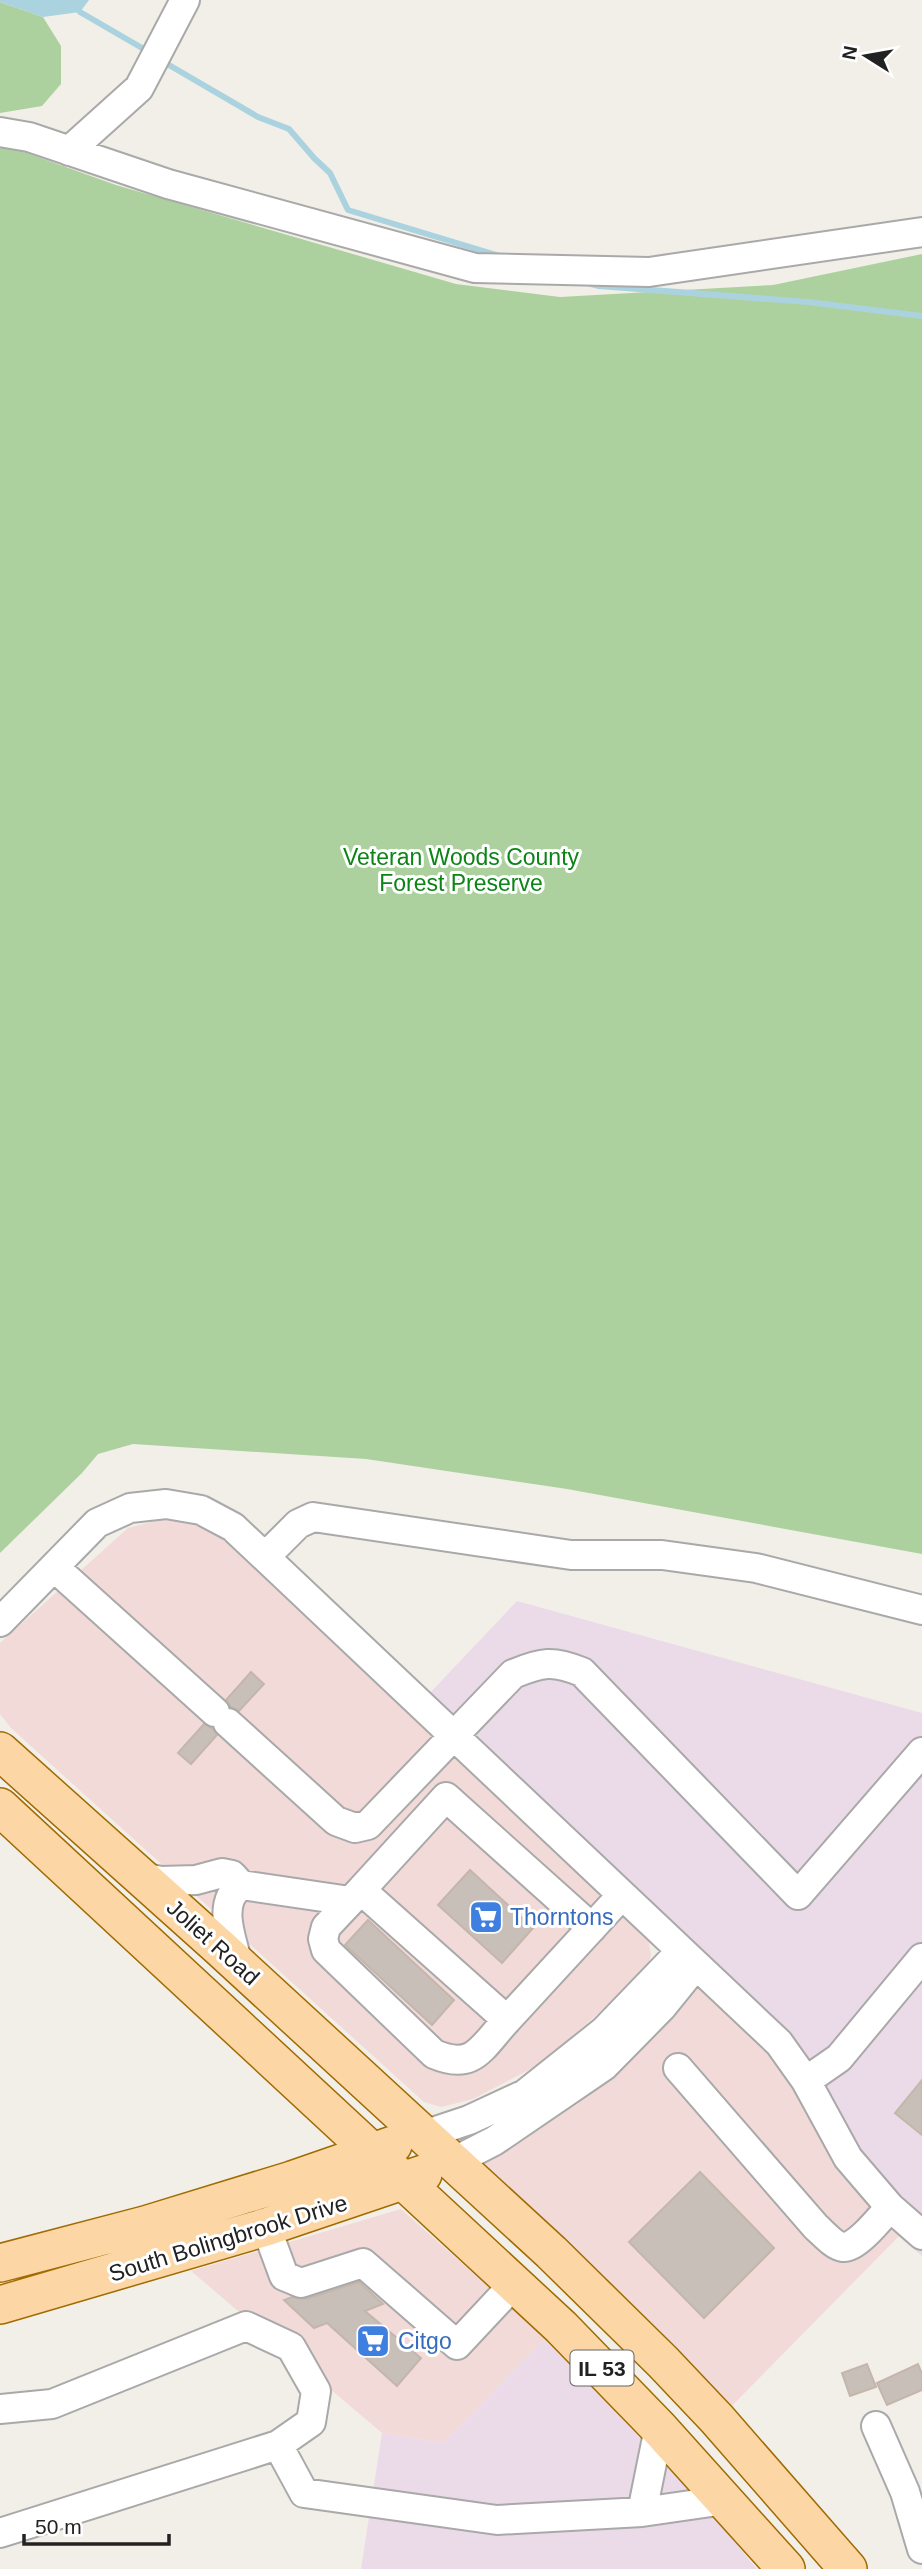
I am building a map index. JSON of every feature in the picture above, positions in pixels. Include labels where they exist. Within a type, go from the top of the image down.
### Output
[{"type":"main road","name":"Joliet Road","points":[[0,1751],[424,2135]]},
{"type":"main road","name":"Joliet Road","points":[[0,1807],[405,2182]]},
{"type":"main road","name":"South Bolingbrook Drive","points":[[0,2263],[145,2225],[292,2180],[424,2135]]},
{"type":"main road","name":"IL 53","points":[[424,2135],[551,2252],[663,2362],[848,2569]]},
{"type":"main road","name":"South Bolingbrook Drive","points":[[0,2305],[266,2227],[405,2182],[453,2161]]},
{"type":"main road","name":"IL 53","points":[[405,2182],[515,2283],[659,2428],[786,2569]]},
{"type":"lane","points":[[69,150],[139,88],[185,0]]},
{"type":"lane","points":[[0,132],[29,137],[168,184],[475,268],[649,272],[922,232]]},
{"type":"lane","points":[[0,1622],[97,1523],[130,1508],[166,1504],[201,1510],[233,1527],[779,2043],[806,2081],[848,2158],[890,2207],[922,2235]]},
{"type":"lane","points":[[265,1557],[298,1524],[313,1517],[571,1555],[662,1555],[756,1568],[922,1610]]},
{"type":"lane","points":[[54,1567],[336,1821],[355,1828],[368,1825],[513,1674],[539,1663],[561,1664],[582,1672],[798,1895],[922,1752]]},
{"type":"lane","points":[[592,1928],[446,1797],[326,1927],[323,1939],[326,1950],[434,2054],[457,2062],[471,2059],[506,2020],[592,1928],[622,1895]]},
{"type":"lane","points":[[141,1877],[161,1881],[196,1880],[222,1873],[232,1875],[241,1885]]},
{"type":"lane","points":[[238,1964],[227,1912],[233,1891],[241,1885],[356,1896],[506,2020]]},
{"type":"lane","points":[[424,2135],[469,2120],[525,2094],[604,2031],[688,1958]]},
{"type":"lane","points":[[453,2161],[494,2141],[604,2066],[662,2007],[688,1958]]},
{"type":"lane","points":[[806,2081],[839,2058],[922,1958]]},
{"type":"lane","points":[[678,2068],[816,2227],[840,2247],[846,2248],[856,2243],[890,2207]]},
{"type":"lane","points":[[266,2227],[284,2276],[301,2283],[363,2263],[457,2345],[515,2283]]},
{"type":"lane","points":[[0,2409],[52,2404],[246,2326],[291,2347],[316,2391],[311,2423],[278,2445],[0,2533]]},
{"type":"lane","points":[[876,2426],[905,2492],[922,2549]]},
{"type":"lane","points":[[642,2512],[659,2428]]},
{"type":"lane","points":[[278,2445],[304,2493],[497,2519],[642,2512],[725,2500]]},
{"type":"shaded area","points":[[163,1519],[191,1521],[220,1537],[648,1938],[651,1955],[646,1972],[540,2064],[473,2099],[441,2107],[424,2102],[11,1728],[0,1714],[0,1643],[128,1528]]},
{"type":"shaded area","points":[[517,1601],[922,1713],[922,2256],[898,2236],[906,2228],[777,2050],[648,1938],[409,1715]]},
{"type":"shaded area","points":[[694,1975],[777,2050],[907,2228],[720,2418],[463,2163]]},
{"type":"shaded area","points":[[401,2209],[546,2338],[443,2443],[382,2433],[191,2271]]},
{"type":"shaded area","points":[[546,2338],[715,2518],[757,2569],[361,2569],[382,2433],[443,2443]]},
{"type":"green space","points":[[0,2],[43,17],[61,46],[61,84],[42,106],[0,113]]},
{"type":"green space","name":"Veteran Woods County Forest Preserve","points":[[0,146],[116,185],[456,284],[560,297],[773,285],[922,254],[922,1554],[567,1489],[366,1459],[133,1444],[98,1454],[0,1553]]},
{"type":"water","points":[[0,0],[89,0],[80,12],[43,17]]},
{"type":"building","points":[[251,1672],[264,1684],[239,1711],[231,1707],[226,1700]]},
{"type":"building","points":[[204,1724],[212,1728],[217,1735],[191,1764],[178,1753]]},
{"type":"building","name":"Thorntons","points":[[470,1870],[533,1928],[502,1963],[438,1905]]},
{"type":"building","points":[[368,1920],[454,2000],[432,2025],[345,1945]]},
{"type":"building","points":[[922,2080],[922,2135],[895,2113]]},
{"type":"building","points":[[700,2172],[774,2248],[704,2318],[629,2242]]},
{"type":"building","points":[[359,2282],[383,2304],[365,2311],[421,2358],[397,2386],[327,2323],[314,2328],[284,2300],[292,2297],[306,2299]]},
{"type":"building","points":[[867,2364],[876,2387],[850,2396],[842,2373]]},
{"type":"building","points":[[918,2364],[922,2374],[922,2390],[887,2405],[877,2383]]},
{"type":"waterway","points":[[80,12],[142,48]]},
{"type":"waterway","points":[[169,65],[258,117],[289,129],[330,173],[348,210],[503,257]]},
{"type":"waterway","points":[[587,283],[808,302],[922,316]]},
{"type":"place","name":"Thorntons","points":[[486,1917]]},
{"type":"place","name":"Citgo","points":[[373,2341]]}]
